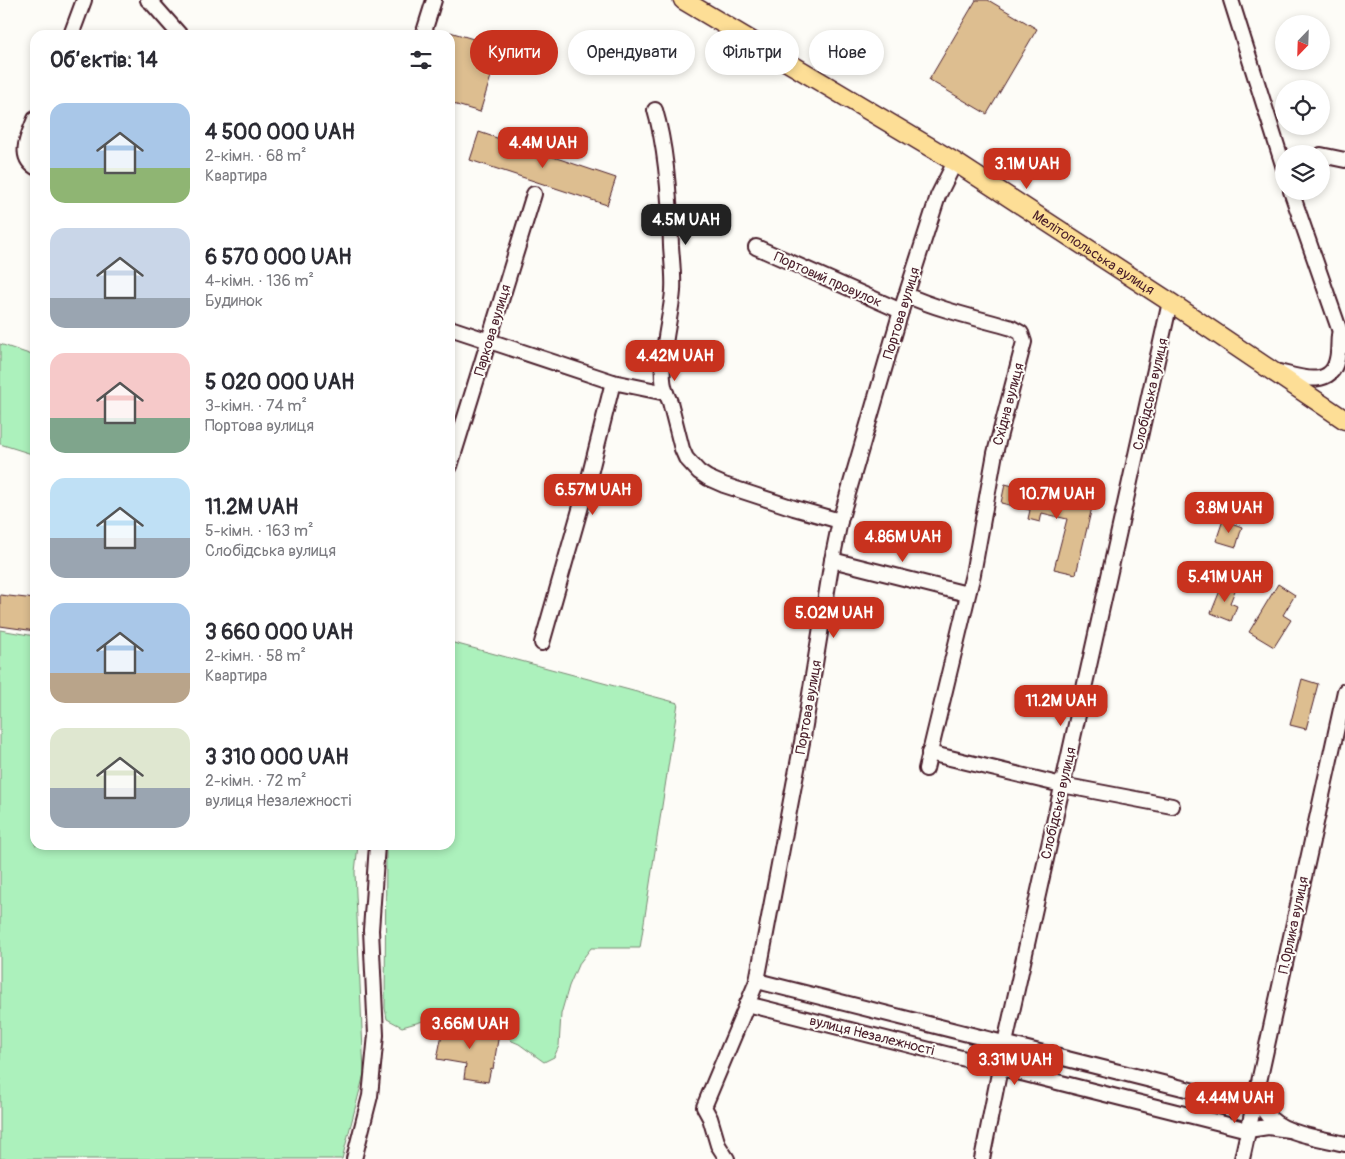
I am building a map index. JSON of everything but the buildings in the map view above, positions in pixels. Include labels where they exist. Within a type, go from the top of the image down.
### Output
[{"type":"main road","name":"Мелітопольська вулиця","points":[[683,0],[955,162],[1170,302],[1345,420]]},
{"type":"street","points":[[72,30],[84,0]]},
{"type":"street","points":[[425,30],[434,0]]},
{"type":"street","points":[[1231,0],[1278,145]]},
{"type":"street","points":[[151,1],[176,30]]},
{"type":"street","points":[[654,110],[661,130],[672,246],[673,290],[664,350],[663,378],[686,458],[699,472],[708,478],[794,508],[840,521]]},
{"type":"street","points":[[30,132],[24,149],[30,162]]},
{"type":"street","points":[[1330,157],[1345,160]]},
{"type":"street","name":"Портова вулиця","points":[[727,1159],[718,1145],[710,1118],[704,1107],[757,981],[803,738],[840,521],[906,295],[938,196],[955,162]]},
{"type":"street","name":"Паркова вулиця","points":[[455,449],[534,194]]},
{"type":"street","points":[[1270,369],[1316,379],[1323,377],[1334,368],[1337,362],[1338,308],[1296,200]]},
{"type":"street","name":"Портовий провулок","points":[[756,247],[901,311]]},
{"type":"street","name":"Східна вулиця","points":[[906,295],[940,308],[1012,328],[1021,333],[1024,342],[996,453],[973,574],[926,769]]},
{"type":"street","name":"Слобідська вулиця","points":[[982,1159],[1005,1044],[1170,302]]},
{"type":"street","points":[[1339,329],[1345,346]]},
{"type":"street","points":[[455,330],[613,382],[666,393]]},
{"type":"street","points":[[542,643],[589,478],[613,382]]},
{"type":"street","points":[[832,560],[968,594]]},
{"type":"street","name":"П.Орлика вулиця","points":[[1242,1159],[1345,691]]},
{"type":"street","points":[[930,753],[1062,785],[1172,806]]},
{"type":"street","points":[[354,1159],[370,1096],[376,1036],[371,930],[377,850]]},
{"type":"street","name":"вулиця Незалежності","points":[[757,981],[1005,1044],[1255,1100],[1277,1124],[1289,1130]]},
{"type":"street","name":"вулиця Незалежності","points":[[747,1004],[1248,1130],[1268,1127],[1289,1130],[1345,1144]]},
{"type":"green space","points":[[0,344],[30,354],[30,453],[0,444]]},
{"type":"green space","points":[[0,630],[30,635],[30,850],[357,850],[355,872],[364,1074],[342,1159],[0,1159]]},
{"type":"green space","points":[[455,643],[678,703],[640,948],[591,948],[578,965],[569,986],[561,1014],[559,1046],[554,1057],[544,1062],[512,1041],[480,1011],[465,1015],[445,1015],[402,1027],[387,1019],[385,1008],[386,850],[455,850]]}]
